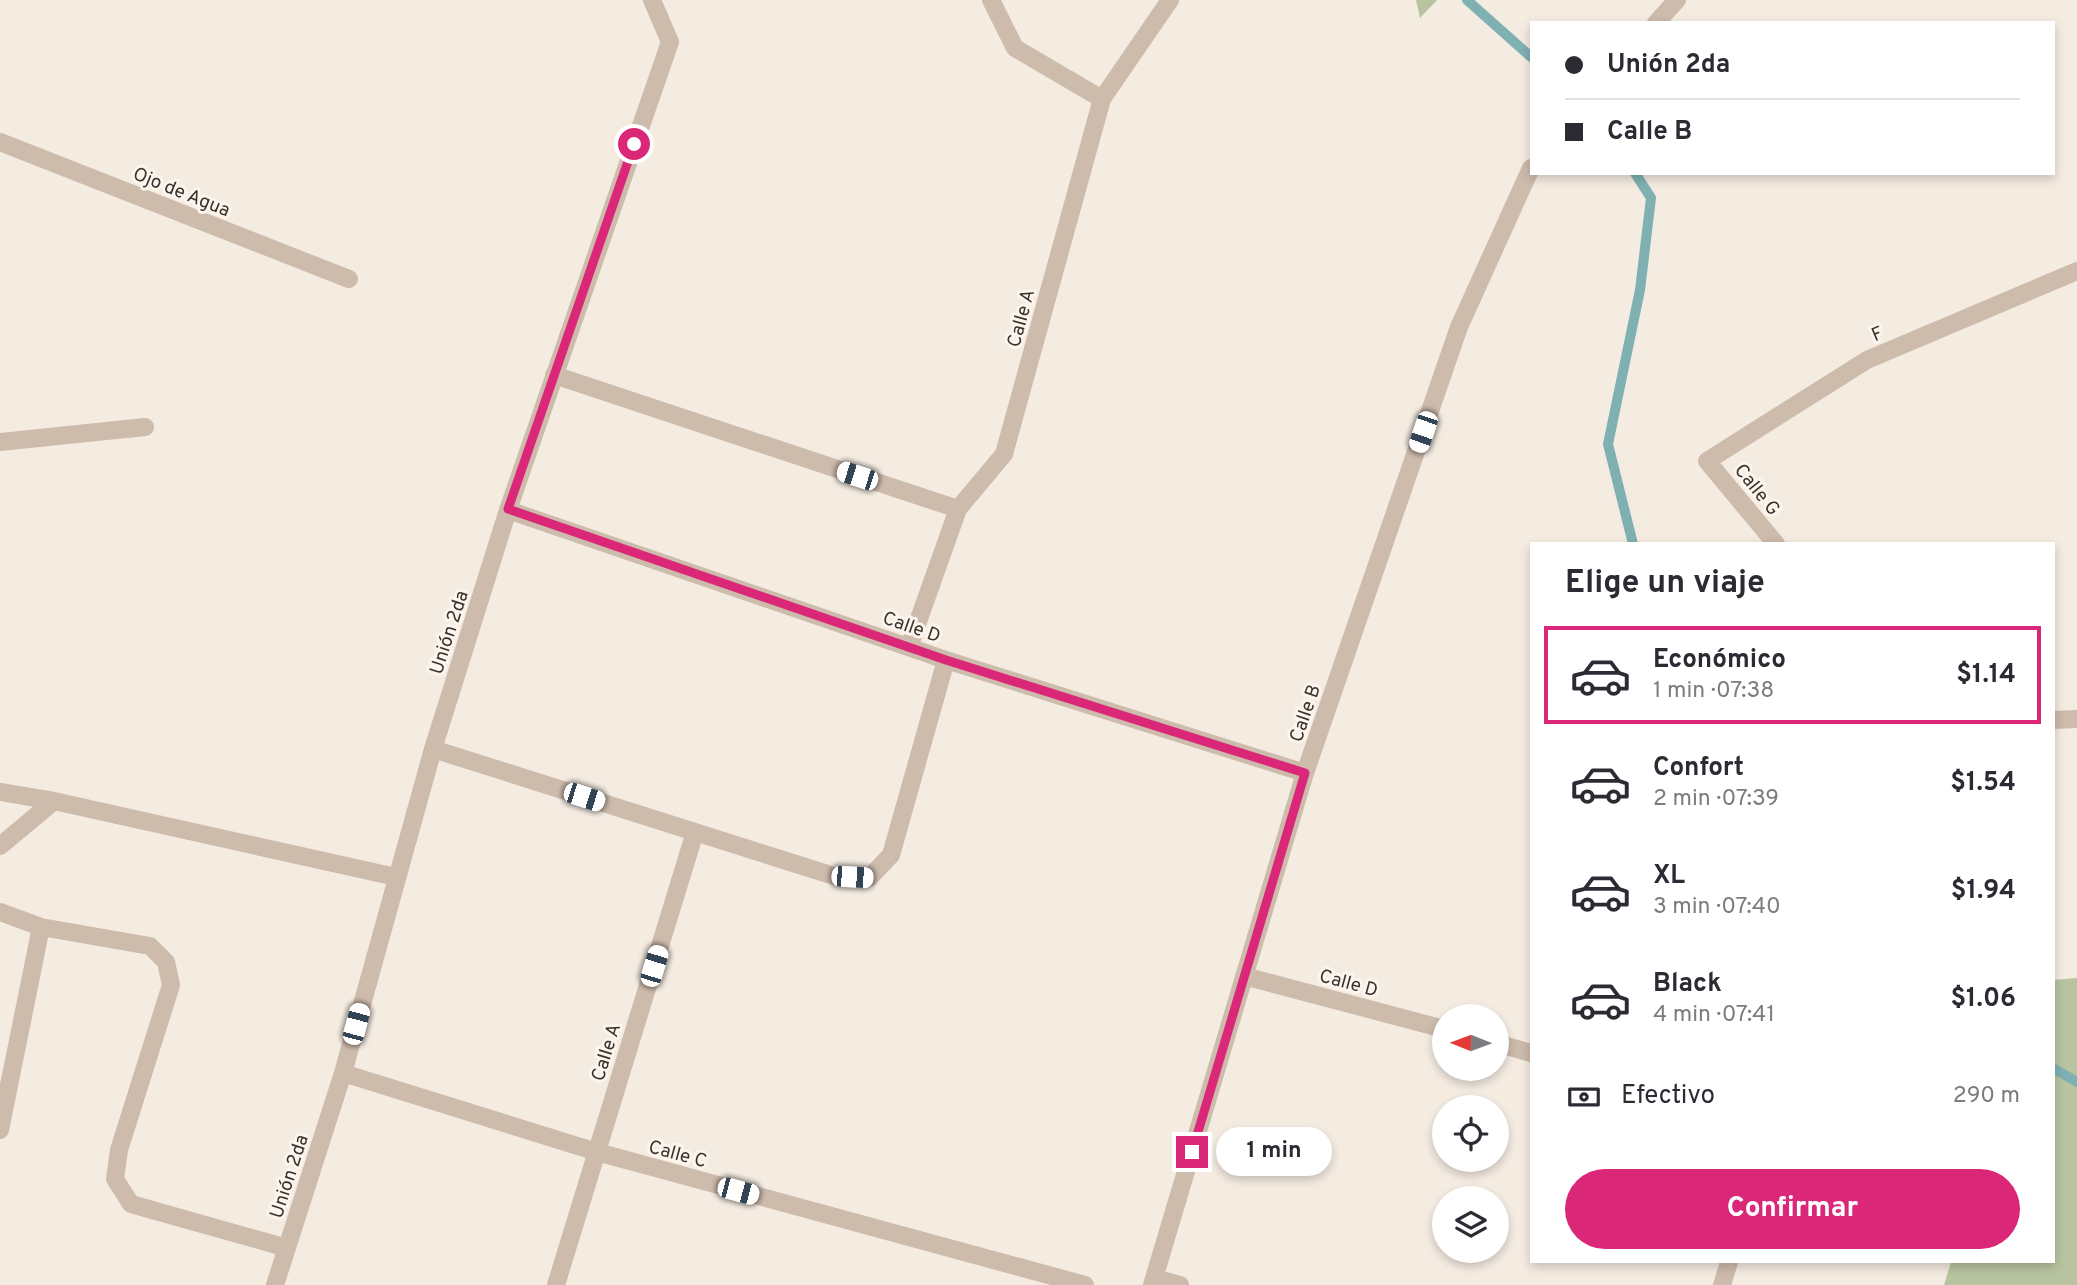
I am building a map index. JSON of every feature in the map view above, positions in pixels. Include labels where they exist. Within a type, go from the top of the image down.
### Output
[{"type":"street","name":"Unión 2da","points":[[275,1285],[343,1073],[433,749],[508,509],[670,41],[652,0]]},
{"type":"street","points":[[991,0],[1015,48],[1102,99]]},
{"type":"street","name":"Calle A","points":[[909,647],[958,509],[1004,454],[1102,99],[1170,0]]},
{"type":"street","points":[[1658,21],[1677,0]]},
{"type":"street","name":"Ojo de Agua","points":[[0,142],[349,279]]},
{"type":"street","name":"Calle B","points":[[1153,1281],[1305,773],[1459,327],[1530,169]]},
{"type":"street","name":"F","points":[[1707,461],[1867,360],[2077,271]]},
{"type":"street","points":[[554,375],[958,509]]},
{"type":"street","points":[[0,442],[145,427]]},
{"type":"street","name":"Calle G","points":[[1707,461],[1774,542]]},
{"type":"street","name":"Calle D","points":[[508,509],[946,660],[1305,773]]},
{"type":"street","points":[[433,749],[834,876],[869,878],[891,855],[946,660]]},
{"type":"street","points":[[2055,720],[2077,719]]},
{"type":"street","points":[[0,792],[54,801],[396,877]]},
{"type":"street","points":[[0,846],[54,801]]},
{"type":"street","name":"Calle A","points":[[556,1285],[695,832]]},
{"type":"street","points":[[0,912],[41,927],[150,946],[166,962],[171,985],[120,1150],[115,1180],[131,1204],[287,1248]]},
{"type":"street","points":[[0,1130],[41,927]]},
{"type":"street","name":"Calle D","points":[[1244,976],[1432,1026]]},
{"type":"street","points":[[1509,1047],[1530,1053]]},
{"type":"street","name":"Calle C","points":[[343,1073],[597,1152],[1086,1285]]},
{"type":"street","points":[[1722,1285],[1728,1263]]},
{"type":"street","points":[[1153,1281],[1180,1285]]},
{"type":"green space","points":[[1416,0],[1437,0],[1420,18]]},
{"type":"green space","points":[[2077,978],[2077,1285],[1944,1285],[1951,1263],[2055,1263],[2055,980]]},
{"type":"waterway","points":[[1467,0],[1530,56]]},
{"type":"waterway","points":[[1632,542],[1608,444],[1640,290],[1651,198],[1636,175]]},
{"type":"waterway","points":[[2055,1069],[2077,1082]]},
{"type":"route","points":[[634,144],[508,509],[946,660],[1305,773],[1192,1152]]}]
